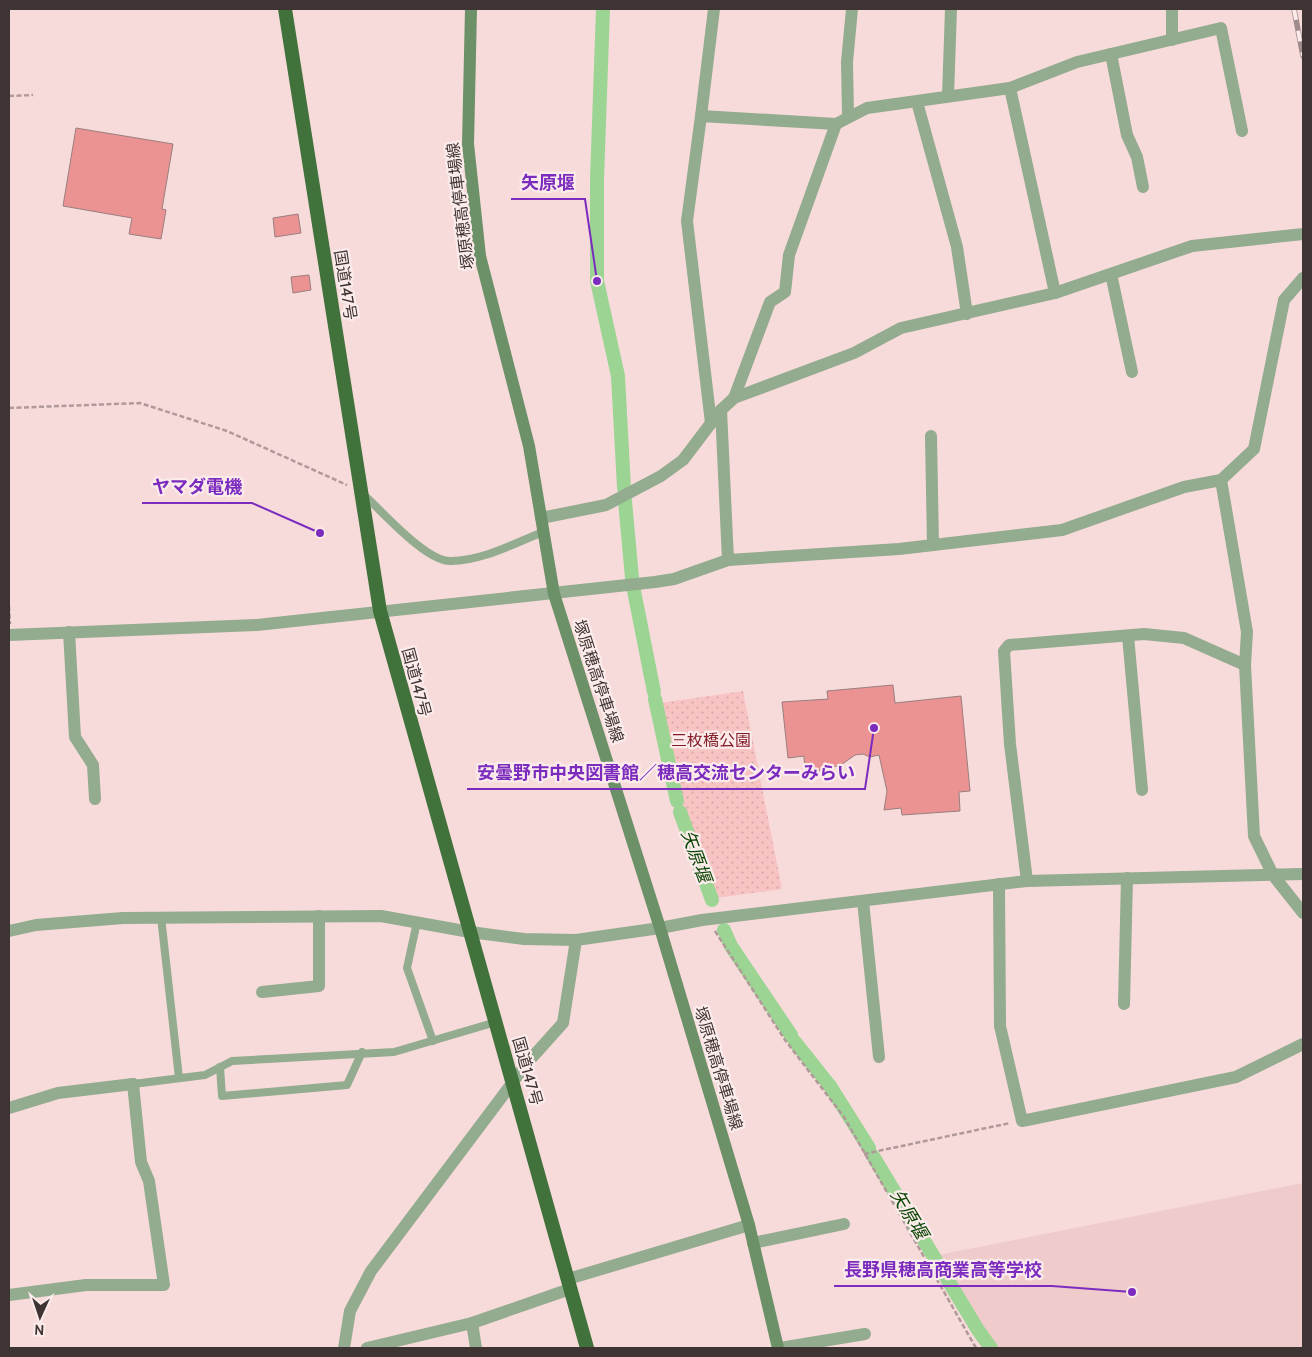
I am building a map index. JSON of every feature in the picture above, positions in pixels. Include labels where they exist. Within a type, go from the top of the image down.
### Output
[{"type":"highway","name":"国道147号","points":[[285,9],[380,611],[587,1348]]},
{"type":"main road","name":"塚原穂高停車場線","points":[[471,9],[468,144],[480,256],[529,446],[554,594],[660,928],[749,1225],[779,1348]]},
{"type":"street","points":[[712,423],[687,221],[714,9]]},
{"type":"street","points":[[848,116],[846,62],[852,9]]},
{"type":"street","points":[[948,96],[950,9]]},
{"type":"street","points":[[1172,9],[1172,40]]},
{"type":"street","points":[[734,398],[770,302],[785,292],[789,255],[836,124],[848,116],[866,108],[1010,88],[1077,62],[1221,28],[1242,131]]},
{"type":"street","points":[[1111,54],[1127,135],[1137,157],[1143,187]]},
{"type":"street","points":[[1010,88],[1055,293]]},
{"type":"street","points":[[917,102],[957,247],[967,314]]},
{"type":"street","points":[[701,116],[836,124]]},
{"type":"street","points":[[541,518],[606,505],[661,476],[683,460],[721,410],[734,398],[854,353],[901,328],[1055,293],[1192,246],[1303,234]]},
{"type":"street","points":[[1111,274],[1132,372]]},
{"type":"street","points":[[10,635],[257,626],[674,579],[728,560],[933,545],[1062,530],[1184,487],[1221,480],[1254,449],[1284,300],[1303,278]]},
{"type":"street","points":[[721,410],[728,560]]},
{"type":"street","points":[[931,436],[933,545]]},
{"type":"street","points":[[1221,480],[1247,632],[1245,665],[1254,836],[1273,875],[1303,913]]},
{"type":"street","points":[[69,632],[75,737],[93,765],[96,799]]},
{"type":"street","points":[[1027,881],[1010,744],[1004,651],[1009,645],[1144,634],[1184,638],[1245,665]]},
{"type":"street","points":[[1128,636],[1142,790]]},
{"type":"street","points":[[9,931],[36,925],[123,918],[381,916],[470,932],[524,939],[576,940],[1027,881],[1303,874]]},
{"type":"street","points":[[1124,1004],[1127,878]]},
{"type":"street","points":[[999,884],[1000,1026],[1022,1120],[1236,1076],[1303,1044]]},
{"type":"street","points":[[863,901],[879,1057]]},
{"type":"street","points":[[262,992],[319,986],[319,916]]},
{"type":"street","points":[[344,1348],[350,1311],[371,1271],[528,1062],[563,1023],[576,940]]},
{"type":"street","points":[[9,1108],[58,1092],[134,1084],[141,1162],[149,1181],[164,1284],[86,1285],[9,1294]]},
{"type":"street","points":[[753,1243],[844,1224]]},
{"type":"street","points":[[367,1348],[390,1346],[472,1323],[569,1284],[749,1225]]},
{"type":"street","points":[[472,1323],[476,1348]]},
{"type":"street","points":[[779,1348],[865,1334]]},
{"type":"lane","points":[[360,491],[429,554],[449,562],[474,558],[543,532]]},
{"type":"lane","points":[[160,917],[179,1078]]},
{"type":"lane","points":[[416,922],[407,968],[433,1041]]},
{"type":"lane","points":[[134,1084],[205,1075],[232,1061],[362,1052],[394,1052],[496,1022]]},
{"type":"lane","points":[[220,1067],[222,1096],[347,1085],[362,1052]]},
{"type":"path","points":[[9,96],[33,95]]},
{"type":"path","points":[[9,408],[140,403],[227,431],[360,491]]},
{"type":"path","points":[[9,606],[10,635]]},
{"type":"path","points":[[713,925],[785,1040],[844,1117],[976,1348]]},
{"type":"path","points":[[864,1154],[1022,1120]]},
{"type":"shaded area","points":[[1303,1183],[1303,1348],[996,1348],[982,1329],[938,1255]]},
{"type":"green space","name":"三枚橋公園","points":[[743,691],[782,889],[716,898],[686,819],[660,703]]},
{"type":"building","points":[[76,128],[173,144],[162,209],[166,210],[161,239],[129,234],[132,218],[63,206]]},
{"type":"building","points":[[298,214],[301,233],[275,237],[273,218]]},
{"type":"building","points":[[309,275],[311,290],[293,293],[291,277]]},
{"type":"building","points":[[893,685],[895,703],[961,696],[970,791],[959,792],[960,811],[902,815],[901,808],[884,810],[887,791],[879,755],[870,757],[863,754],[855,755],[841,765],[805,774],[804,756],[788,758],[782,702],[828,699],[827,691]]},
{"type":"waterway","name":"矢原堰","points":[[603,9],[597,179],[597,281],[618,376],[624,488]]},
{"type":"waterway","name":"矢原堰","points":[[625,501],[632,578]]},
{"type":"waterway","name":"矢原堰","points":[[634,591],[654,692]]},
{"type":"waterway","name":"矢原堰","points":[[655,699],[677,801]]},
{"type":"waterway","name":"矢原堰","points":[[680,812],[712,900]]},
{"type":"waterway","name":"矢原堰","points":[[724,930],[731,946],[791,1035]]},
{"type":"waterway","name":"矢原堰","points":[[795,1042],[830,1086],[869,1148]]},
{"type":"waterway","name":"矢原堰","points":[[873,1156],[978,1330],[991,1348]]},
{"type":"railway","points":[[1294,9],[1303,56]]},
{"type":"place","name":"矢原堰","points":[[597,281]]},
{"type":"place","name":"ヤマダ電機","points":[[320,533]]},
{"type":"place","name":"安曇野市中央図書館／穂高交流センターみらい","points":[[874,728]]},
{"type":"place","name":"長野県穂高商業高等学校","points":[[1132,1292]]}]
